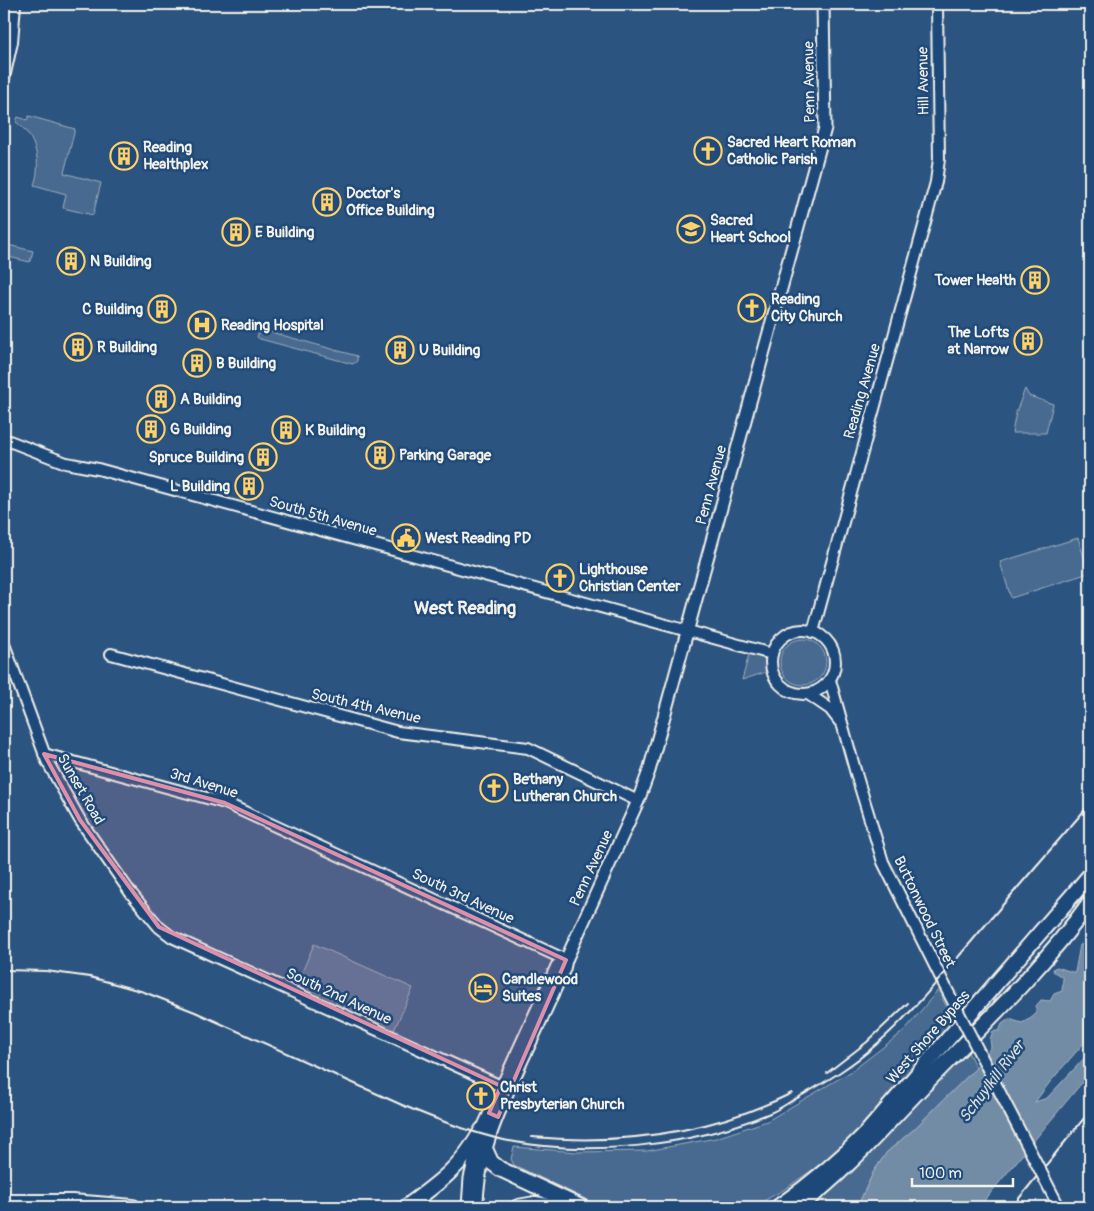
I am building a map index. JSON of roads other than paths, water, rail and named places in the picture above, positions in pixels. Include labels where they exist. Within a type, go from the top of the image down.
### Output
[{"type":"highway","name":"West Shore Bypass","points":[[778,1207],[840,1159],[868,1131],[1090,875]]},
{"type":"highway","name":"West Shore Bypass","points":[[798,1207],[845,1168],[1007,999],[1055,947],[1090,902]]},
{"type":"highway","points":[[406,1207],[456,1168],[482,1130]]},
{"type":"highway","points":[[486,1151],[491,1162],[500,1168],[581,1207]]},
{"type":"highway","points":[[4,1202],[72,1202],[134,1207]]},
{"type":"highway","points":[[518,1207],[535,1204],[553,1207]]},
{"type":"main road","name":"Penn Avenue","points":[[468,1207],[470,1178],[482,1130],[509,1089],[564,970],[566,960],[650,771],[825,128],[823,4]]},
{"type":"main road","name":"Penn Avenue","points":[[477,1207],[479,1178],[501,1086],[557,966],[566,960]]},
{"type":"street","points":[[4,78],[12,42],[15,4]]},
{"type":"street","name":"Hill Avenue","points":[[937,4],[939,159]]},
{"type":"street","name":"Reading Avenue","points":[[813,632],[936,182],[939,159]]},
{"type":"street","name":"South 5th Avenue","points":[[4,439],[66,463],[98,469],[772,654]]},
{"type":"street","points":[[799,630],[813,632],[825,639],[833,651],[835,666],[830,680],[808,694],[793,693],[781,686],[772,671],[772,654],[775,646],[785,636],[799,630]]},
{"type":"street","name":"Sunset Road","points":[[4,644],[44,754],[80,820],[130,892],[159,927],[166,932]]},
{"type":"street","name":"South 4th Avenue","points":[[111,654],[398,732],[528,748],[638,801]]},
{"type":"street","name":"Buttonwood Street","points":[[830,680],[887,872],[1059,1207]]},
{"type":"street","name":"Buttonwood Street","points":[[808,694],[830,710],[843,727]]},
{"type":"street","name":"3rd Avenue","points":[[44,754],[225,803],[348,859]]},
{"type":"street","name":"South 3rd Avenue","points":[[348,859],[566,960]]},
{"type":"street","name":"South 2nd Avenue","points":[[166,932],[172,937],[501,1086]]},
{"type":"water","name":"Schuylkill River","points":[[1090,931],[1090,1036],[1035,1102],[1047,1098],[1090,1052],[1090,1073],[979,1207],[857,1207],[874,1171],[887,1152],[913,1130],[976,1068],[991,1047],[990,1039],[993,1031],[999,1031],[1002,1024],[1009,1019],[1022,1023],[1031,1018],[1036,1014],[1036,1006],[1041,1000],[1050,1001],[1054,994],[1062,991],[1063,978],[1053,971],[1054,968],[1057,967],[1075,972],[1080,945],[1087,943]]},
{"type":"railway","points":[[4,970],[46,971],[90,977],[144,992],[195,1012],[414,1110],[452,1125],[491,1137],[536,1145],[570,1148],[639,1146],[673,1141],[739,1125],[774,1111],[830,1079],[869,1051],[926,994],[1090,804]]},
{"type":"railway","points":[[827,1073],[867,1042],[908,1003]]},
{"type":"railway","points":[[532,1137],[599,1139],[665,1133],[698,1127],[730,1118],[792,1093]]},
{"type":"railway","points":[[1012,1207],[1090,1111]]},
{"type":"place","name":"Sacred Heart Roman Catholic Parish","points":[[708,151]]},
{"type":"place","name":"Reading Healthplex","points":[[124,156]]},
{"type":"place","name":"Doctor's Office Building","points":[[327,202]]},
{"type":"place","name":"Sacred Heart School","points":[[691,229]]},
{"type":"place","name":"E Building","points":[[236,232]]},
{"type":"place","name":"N Building","points":[[71,261]]},
{"type":"place","name":"Tower Health","points":[[1035,280]]},
{"type":"place","name":"Reading City Church","points":[[752,308]]},
{"type":"place","name":"C Building","points":[[162,309]]},
{"type":"place","name":"Reading Hospital","points":[[202,325]]},
{"type":"place","name":"The Lofts at Narrow","points":[[1028,341]]},
{"type":"place","name":"R Building","points":[[78,347]]},
{"type":"place","name":"U Building","points":[[400,350]]},
{"type":"place","name":"B Building","points":[[197,363]]},
{"type":"place","name":"A Building","points":[[161,399]]},
{"type":"place","name":"G Building","points":[[151,429]]},
{"type":"place","name":"K Building","points":[[286,430]]},
{"type":"place","name":"Parking Garage","points":[[380,455]]},
{"type":"place","name":"Spruce Building","points":[[263,457]]},
{"type":"place","name":"L Building","points":[[249,486]]},
{"type":"place","name":"West Reading PD","points":[[406,538]]},
{"type":"place","name":"Lighthouse Christian Center","points":[[560,578]]},
{"type":"place","name":"Bethany Lutheran Church","points":[[494,788]]},
{"type":"place","name":"Candlewood Suites","points":[[483,988]]},
{"type":"place","name":"Christ Presbyterian Church","points":[[481,1096]]},
{"type":"district","name":"West Reading","points":[[465,608]]}]
